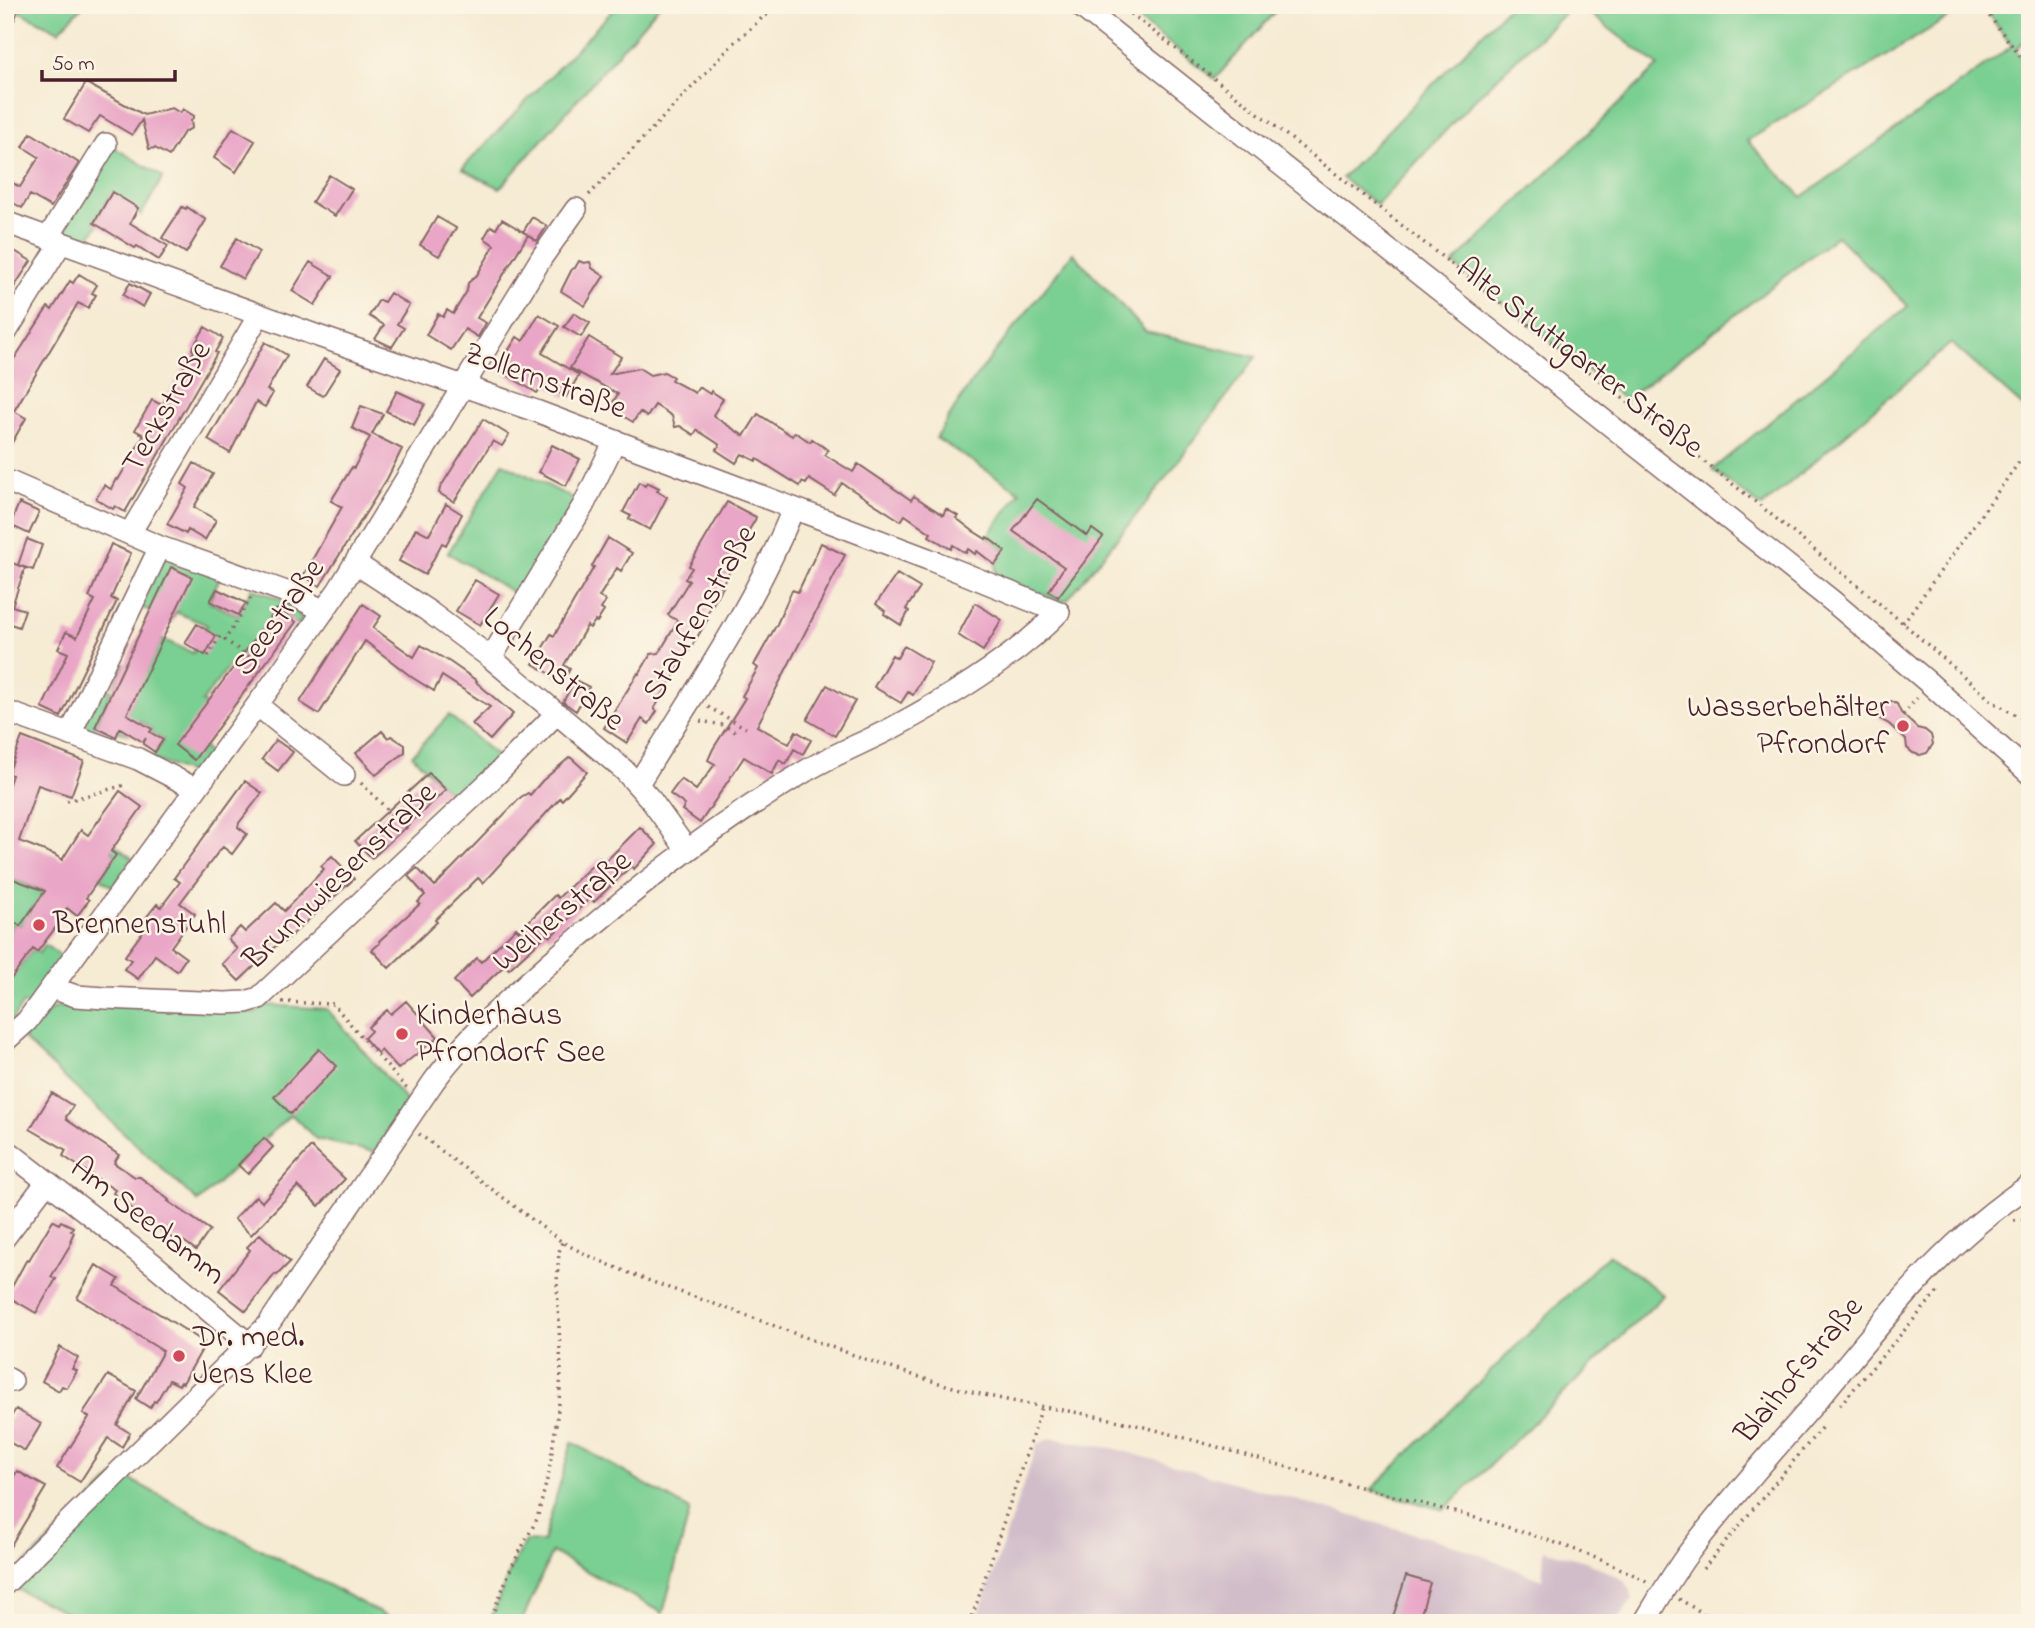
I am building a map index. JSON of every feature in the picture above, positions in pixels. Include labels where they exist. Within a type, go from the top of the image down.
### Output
[{"type":"street","points":[[5,14],[8,5]]},
{"type":"street","name":"Alte Stuttgarter Straße","points":[[1079,5],[1821,591],[2030,774]]},
{"type":"street","points":[[5,334],[106,144]]},
{"type":"street","name":"Seestraße","points":[[5,1041],[27,1021],[52,988],[324,611],[542,257],[576,209]]},
{"type":"street","name":"Zollernstraße","points":[[5,222],[615,441],[928,559],[1059,612]]},
{"type":"street","name":"Teckstraße","points":[[130,533],[259,314]]},
{"type":"street","points":[[491,658],[583,506],[615,441]]},
{"type":"street","points":[[5,480],[160,547],[289,593],[324,611]]},
{"type":"street","name":"Staufenstraße","points":[[638,784],[751,598],[778,546],[793,509]]},
{"type":"street","points":[[70,734],[160,547]]},
{"type":"street","name":"Lochenstraße","points":[[355,564],[428,611],[491,658],[557,713],[638,784],[688,850]]},
{"type":"street","name":"Weiherstraße","points":[[5,1584],[250,1345],[282,1308],[448,1063],[500,1007],[580,936],[688,850],[806,771],[894,727],[1023,647],[1059,612]]},
{"type":"street","points":[[257,705],[344,775]]},
{"type":"street","points":[[5,711],[158,768],[196,789]]},
{"type":"street","name":"Brunnwiesenstraße","points":[[52,988],[76,996],[106,998],[225,1003],[260,998],[557,713]]},
{"type":"street","name":"Am Seedamm","points":[[5,1149],[152,1263],[250,1345]]},
{"type":"street","points":[[5,1237],[46,1182]]},
{"type":"street","name":"Blaihofstraße","points":[[1644,1623],[1663,1591],[1707,1530],[1922,1277],[1975,1225],[2030,1185]]},
{"type":"path","points":[[768,5],[774,10]]},
{"type":"path","points":[[576,209],[735,42],[783,5]]},
{"type":"path","points":[[1120,5],[1762,507],[1903,623],[1993,702],[2030,723]]},
{"type":"path","points":[[1981,5],[2030,69]]},
{"type":"path","points":[[1903,623],[2030,447]]},
{"type":"path","points":[[225,640],[261,582]]},
{"type":"path","points":[[208,656],[220,636],[277,678]]},
{"type":"path","points":[[686,705],[746,728]]},
{"type":"path","points":[[686,705],[702,722],[723,724],[738,734]]},
{"type":"path","points":[[1903,715],[1911,705]]},
{"type":"path","points":[[344,775],[353,775],[422,844]]},
{"type":"path","points":[[67,801],[125,785]]},
{"type":"path","points":[[260,998],[279,1002],[333,1004],[408,1091],[421,1102]]},
{"type":"path","points":[[406,1125],[562,1241],[656,1282],[904,1373],[962,1390],[1124,1422],[1530,1535],[1610,1563],[1663,1591]]},
{"type":"path","points":[[2005,1225],[2014,1220],[2030,1219]]},
{"type":"path","points":[[489,1623],[511,1568],[537,1519],[549,1472],[561,1371],[557,1264],[562,1241]]},
{"type":"path","points":[[1836,1410],[1949,1280]]},
{"type":"path","points":[[970,1623],[1042,1407]]},
{"type":"path","points":[[1701,1572],[1829,1419]]},
{"type":"path","points":[[1685,1593],[1680,1600],[1719,1623]]},
{"type":"shaded area","points":[[1050,1438],[1116,1449],[1458,1546],[1542,1580],[1544,1550],[1589,1562],[1625,1581],[1631,1590],[1632,1601],[1615,1623],[976,1623],[1037,1445]]},
{"type":"green space","points":[[16,5],[84,5],[59,31],[14,9]]},
{"type":"green space","points":[[618,5],[660,5],[500,188],[462,169]]},
{"type":"green space","points":[[1120,5],[1281,5],[1215,79]]},
{"type":"green space","points":[[1510,5],[1573,5],[1473,101],[1377,205],[1342,178]]},
{"type":"green space","points":[[1579,5],[1969,5],[1747,141],[1802,197],[2012,46],[1981,5],[2030,5],[2030,35],[2015,50],[2030,69],[2030,413],[1951,343],[1762,507],[1712,470],[1908,306],[1837,236],[1625,400],[1453,264],[1658,66]]},
{"type":"green space","points":[[112,146],[163,177],[141,215],[112,193],[94,222],[98,225],[87,241],[59,230]]},
{"type":"green space","points":[[1073,253],[1146,332],[1256,357],[1156,491],[1067,600],[1061,601],[994,576],[995,565],[1005,551],[987,537],[1020,492],[936,438],[970,384]]},
{"type":"green space","points":[[503,463],[576,500],[517,595],[448,553]]},
{"type":"green space","points":[[161,556],[220,577],[209,602],[238,615],[252,588],[289,604],[302,621],[299,625],[277,609],[252,643],[251,669],[235,658],[202,702],[206,705],[203,747],[210,754],[192,774],[152,759],[163,740],[139,721],[130,734],[118,732],[135,696],[114,686],[124,664],[145,674],[162,639],[193,653],[207,625],[176,612],[171,621],[140,604]]},
{"type":"green space","points":[[98,686],[112,690],[95,726],[116,737],[111,745],[80,730]]},
{"type":"green space","points":[[449,715],[499,758],[455,799],[412,755]]},
{"type":"green space","points":[[115,845],[133,859],[113,887],[100,878],[116,855],[111,851]]},
{"type":"green space","points":[[5,876],[45,892],[20,926],[16,923],[5,937]]},
{"type":"green space","points":[[45,945],[62,957],[28,1006],[23,1003],[11,1022],[5,1024],[7,984],[33,949],[39,953]]},
{"type":"green space","points":[[72,1004],[255,1013],[267,1005],[327,1009],[407,1101],[374,1152],[316,1139],[291,1114],[198,1202],[23,1039],[52,1009]]},
{"type":"green space","points":[[1609,1254],[1664,1295],[1444,1510],[1371,1490]]},
{"type":"green space","points":[[572,1442],[690,1510],[663,1613],[552,1552],[521,1623],[489,1623],[525,1541],[543,1542]]},
{"type":"green space","points":[[118,1473],[399,1623],[90,1623],[5,1584]]},
{"type":"building","points":[[86,83],[144,115],[172,108],[180,113],[183,109],[194,116],[191,121],[192,128],[184,132],[169,156],[155,148],[149,149],[142,120],[132,135],[100,116],[88,133],[64,119]]},
{"type":"building","points":[[233,128],[255,141],[236,172],[214,158]]},
{"type":"building","points":[[31,133],[79,163],[51,207],[30,195],[22,208],[5,198],[5,179],[20,187],[39,157],[23,147]]},
{"type":"building","points":[[329,175],[352,189],[335,216],[312,202]]},
{"type":"building","points":[[112,192],[138,208],[130,223],[168,246],[159,260],[94,223]]},
{"type":"building","points":[[182,207],[187,207],[206,220],[186,253],[162,238]]},
{"type":"building","points":[[437,217],[456,228],[439,256],[420,245]]},
{"type":"building","points":[[532,217],[547,226],[537,241],[528,235],[477,318],[486,323],[478,337],[465,329],[451,350],[426,335],[438,314],[443,317],[447,310],[453,314],[467,291],[468,283],[477,275],[494,245],[484,238],[491,226],[496,229],[502,219],[523,232]]},
{"type":"building","points":[[237,238],[259,252],[243,279],[220,266]]},
{"type":"building","points":[[5,245],[31,261],[14,287],[5,281]]},
{"type":"building","points":[[579,261],[590,262],[592,268],[604,276],[585,306],[561,291]]},
{"type":"building","points":[[310,262],[333,276],[315,305],[292,291]]},
{"type":"building","points":[[79,274],[97,285],[92,293],[96,295],[88,308],[78,303],[14,411],[26,418],[5,455],[5,373],[48,307],[52,310],[70,281],[73,283]]},
{"type":"building","points":[[130,283],[150,294],[143,307],[123,295]]},
{"type":"building","points":[[390,293],[409,305],[397,324],[404,328],[392,347],[375,339],[384,325],[369,316],[379,300],[384,302]]},
{"type":"building","points":[[574,313],[590,323],[581,337],[564,327]]},
{"type":"building","points":[[539,314],[559,326],[542,353],[579,375],[566,397],[544,383],[537,393],[497,369],[517,337],[523,341]]},
{"type":"building","points":[[205,327],[223,338],[215,352],[217,353],[125,512],[115,506],[113,509],[96,499],[104,485],[111,489],[116,479],[118,480],[144,435],[135,430],[152,400],[162,405]]},
{"type":"building","points":[[589,337],[621,357],[610,374],[639,368],[650,375],[664,372],[673,377],[671,380],[695,393],[699,387],[710,394],[711,391],[723,399],[713,415],[744,436],[758,414],[792,436],[795,432],[810,442],[812,439],[828,450],[825,455],[853,472],[858,464],[911,500],[914,496],[943,515],[946,509],[958,516],[956,518],[973,531],[986,539],[987,537],[1005,551],[995,565],[977,551],[975,554],[968,549],[966,553],[953,545],[951,549],[929,536],[931,533],[905,515],[901,521],[842,483],[834,495],[809,479],[806,484],[802,482],[800,486],[757,459],[756,461],[742,454],[736,463],[716,450],[720,445],[697,430],[694,435],[680,426],[675,427],[672,416],[655,405],[647,417],[640,412],[633,422],[623,416],[622,407],[613,402],[618,394],[570,368]]},
{"type":"building","points":[[265,342],[287,355],[267,390],[273,393],[265,407],[256,402],[230,453],[208,440]]},
{"type":"building","points":[[324,359],[340,369],[323,396],[307,387]]},
{"type":"building","points":[[397,391],[425,404],[414,425],[386,411]]},
{"type":"building","points":[[361,406],[383,414],[372,434],[402,449],[387,479],[320,586],[303,576],[342,507],[331,501],[352,467],[354,468],[370,437],[352,428]]},
{"type":"building","points":[[483,419],[509,435],[502,446],[493,441],[454,502],[439,493],[440,488]]},
{"type":"building","points":[[552,445],[580,459],[566,486],[539,472]]},
{"type":"building","points":[[194,463],[213,474],[194,507],[216,520],[205,540],[188,530],[186,534],[167,524],[188,488],[182,484]]},
{"type":"building","points":[[639,482],[645,486],[647,482],[659,488],[657,491],[667,497],[650,530],[629,519],[631,516],[623,512]]},
{"type":"building","points":[[1037,499],[1087,536],[1092,529],[1103,537],[1058,597],[1049,591],[1064,567],[1013,531]]},
{"type":"building","points":[[727,502],[756,517],[755,520],[727,567],[731,569],[705,617],[708,619],[654,709],[657,711],[649,724],[642,719],[627,743],[604,728],[651,654],[659,653],[678,621],[668,615],[689,581],[685,579],[692,568],[689,566]]},
{"type":"building","points":[[19,503],[39,512],[29,534],[10,525]]},
{"type":"building","points":[[446,504],[462,514],[446,545],[442,543],[425,575],[399,561],[416,528],[429,535]]},
{"type":"building","points":[[608,538],[632,553],[621,571],[617,568],[599,597],[606,601],[601,609],[604,611],[597,622],[590,628],[587,626],[564,665],[570,669],[563,681],[533,664],[551,634],[554,636]]},
{"type":"building","points":[[27,539],[42,545],[33,570],[18,565]]},
{"type":"building","points":[[821,543],[845,555],[757,726],[789,744],[796,731],[811,740],[803,754],[794,749],[786,764],[779,760],[772,774],[744,757],[700,823],[682,810],[685,805],[670,794],[681,779],[696,790],[715,764],[708,760],[713,749],[745,698],[742,696],[758,668],[754,665],[792,590],[798,592]]},
{"type":"building","points":[[111,544],[131,553],[111,598],[117,601],[61,717],[42,708],[68,653],[58,649],[66,632],[77,637],[95,600],[89,597]]},
{"type":"building","points":[[5,560],[25,568],[12,606],[25,610],[19,627],[5,622]]},
{"type":"building","points":[[171,567],[192,577],[127,714],[152,729],[150,732],[163,740],[155,752],[143,744],[146,738],[143,742],[120,728],[116,737],[95,727]]},
{"type":"building","points":[[897,574],[920,588],[906,609],[909,611],[901,625],[884,614],[885,611],[876,604]]},
{"type":"building","points":[[475,580],[499,594],[480,625],[456,611]]},
{"type":"building","points":[[217,589],[246,603],[238,615],[210,601]]},
{"type":"building","points":[[975,603],[1002,620],[983,651],[958,635]]},
{"type":"building","points":[[363,604],[381,616],[373,628],[414,657],[421,645],[450,662],[477,681],[513,714],[490,740],[472,724],[490,707],[442,676],[434,691],[365,641],[319,714],[300,702]]},
{"type":"building","points":[[277,609],[296,622],[194,760],[175,745]]},
{"type":"building","points":[[197,624],[216,636],[205,655],[185,643]]},
{"type":"building","points":[[904,646],[931,662],[913,695],[908,692],[901,703],[874,687],[892,655],[897,658]]},
{"type":"building","points":[[575,680],[589,687],[576,711],[563,702]]},
{"type":"building","points":[[827,685],[855,701],[835,736],[807,720]]},
{"type":"building","name":"Wasserbehälter Pfrondorf","points":[[1891,701],[1897,704],[1901,713],[1917,728],[1931,735],[1933,744],[1927,753],[1913,753],[1907,748],[1906,740],[1880,719],[1877,712],[1880,706]]},
{"type":"building","points":[[382,731],[388,738],[391,736],[405,745],[405,752],[376,775],[356,753]]},
{"type":"building","points":[[22,737],[84,761],[71,796],[38,785],[19,841],[62,860],[81,830],[88,835],[120,791],[142,807],[111,851],[116,855],[86,898],[89,900],[77,916],[67,908],[37,952],[33,949],[5,987],[5,937],[16,923],[20,926],[45,891],[5,876],[5,796],[12,775],[8,774]]},
{"type":"building","points":[[276,740],[293,752],[278,771],[262,759]]},
{"type":"building","points":[[570,757],[587,772],[483,883],[478,878],[389,968],[372,950],[420,904],[418,902],[425,895],[408,876],[417,868],[435,886],[521,797],[528,793],[530,795]]},
{"type":"building","points":[[429,773],[446,790],[372,858],[355,841]]},
{"type":"building","points":[[245,781],[262,793],[239,823],[238,827],[247,834],[232,854],[223,847],[219,851],[180,903],[195,914],[171,947],[186,958],[177,971],[155,955],[138,979],[124,969],[131,960],[125,956],[150,922],[145,919],[157,904],[161,907],[180,882],[174,878]]},
{"type":"building","points":[[640,827],[657,844],[634,869],[631,866],[594,902],[590,898],[550,937],[547,934],[509,969],[505,965],[470,998],[454,981],[477,958],[481,962],[516,928],[519,931],[555,895],[558,898],[600,858],[604,863]]},
{"type":"building","points":[[332,856],[354,879],[284,942],[282,940],[239,981],[222,964],[237,949],[228,939],[240,927],[245,932],[276,903],[284,911],[324,869],[321,866]]},
{"type":"building","name":"Kinderhaus Pfrondorf See","points":[[406,1001],[438,1037],[398,1069],[381,1050],[378,1054],[364,1038],[371,1031],[368,1027],[387,1010],[391,1014]]},
{"type":"building","points":[[319,1049],[337,1066],[291,1114],[274,1097]]},
{"type":"building","points":[[52,1093],[73,1106],[66,1117],[67,1120],[119,1155],[114,1163],[135,1177],[140,1177],[168,1201],[210,1230],[196,1250],[178,1237],[176,1240],[151,1224],[113,1193],[115,1190],[63,1156],[66,1150],[30,1129]]},
{"type":"building","points":[[264,1138],[273,1147],[248,1174],[238,1165]]},
{"type":"building","points":[[311,1147],[345,1179],[319,1206],[298,1186],[251,1235],[234,1219],[256,1196],[262,1202]]},
{"type":"building","points":[[53,1220],[73,1227],[71,1230],[74,1232],[70,1241],[72,1242],[51,1277],[56,1279],[36,1313],[7,1296]]},
{"type":"building","points":[[260,1234],[290,1262],[275,1274],[246,1311],[219,1290],[250,1250],[247,1247]]},
{"type":"building","points":[[96,1265],[119,1279],[115,1286],[204,1342],[183,1383],[179,1385],[169,1380],[150,1408],[136,1399],[163,1351],[77,1298]]},
{"type":"building","points":[[60,1347],[78,1358],[72,1369],[77,1371],[67,1388],[62,1386],[59,1391],[42,1381]]},
{"type":"building","points":[[108,1375],[136,1391],[117,1425],[130,1433],[122,1447],[108,1438],[80,1482],[57,1468],[89,1417],[83,1413]]},
{"type":"building","points":[[16,1409],[41,1424],[25,1451],[5,1440],[5,1426]]},
{"type":"building","points":[[17,1471],[46,1487],[5,1555],[5,1492]]},
{"type":"building","points":[[1406,1576],[1430,1583],[1421,1614],[1418,1623],[1391,1623]]},
{"type":"place","name":"Wasserbehälter Pfrondorf","points":[[1903,726]]},
{"type":"place","name":"Brennenstuhl","points":[[39,925]]},
{"type":"place","name":"Kinderhaus Pfrondorf See","points":[[402,1034]]},
{"type":"place","name":"Dr. med. Jens Klee","points":[[179,1356]]}]
